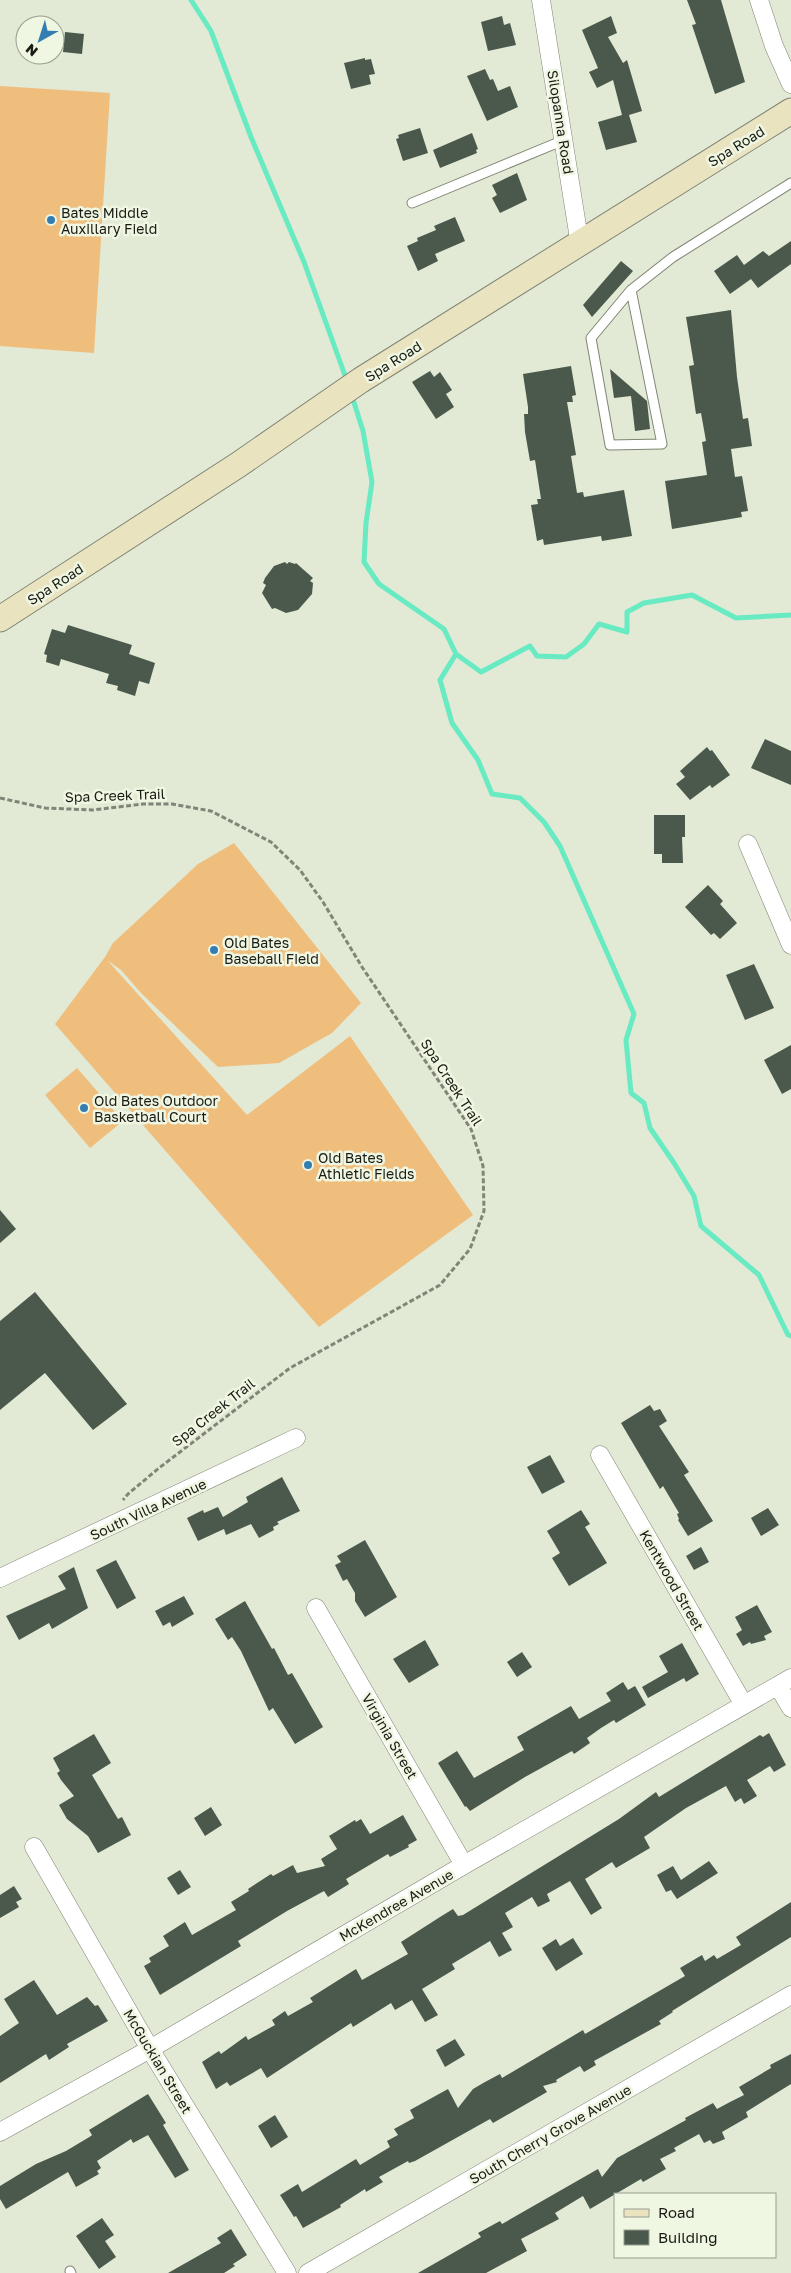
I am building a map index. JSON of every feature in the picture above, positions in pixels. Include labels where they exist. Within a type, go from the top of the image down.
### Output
[{"type":"main road","name":"Spa Road","points":[[0,619],[238,465],[361,380],[580,245],[791,111]]},
{"type":"street","name":"Silopanna Road","points":[[541,0],[580,245]]},
{"type":"street","points":[[759,0],[774,46],[791,84]]},
{"type":"street","points":[[748,844],[791,945]]},
{"type":"street","name":"South Villa Avenue","points":[[0,1578],[296,1438]]},
{"type":"street","name":"Kentwood Street","points":[[600,1455],[744,1705]]},
{"type":"street","name":"Virginia Street","points":[[316,1608],[464,1865]]},
{"type":"street","points":[[784,1682],[791,1708]]},
{"type":"street","name":"McKendree Avenue","points":[[0,2132],[150,2049],[464,1865],[784,1682]]},
{"type":"street","name":"McGuckian Street","points":[[34,1847],[150,2049],[287,2273]]},
{"type":"street","name":"South Cherry Grove Avenue","points":[[308,2273],[791,1995]]},
{"type":"lane","points":[[412,203],[564,140]]},
{"type":"lane","points":[[631,290],[662,444],[610,445],[591,338],[631,290],[673,257],[791,183]]},
{"type":"path","name":"Spa Creek Trail","points":[[0,798],[45,808],[93,810],[143,804],[172,804],[211,812],[271,842],[300,870],[323,902],[362,967],[471,1129],[483,1166],[484,1211],[470,1250],[440,1285],[290,1368],[159,1468],[128,1494],[123,1501]]},
{"type":"shaded area","name":"Bates Middle Auxillary Field","points":[[0,86],[110,93],[94,353],[0,346]]},
{"type":"shaded area","name":"Old Bates Athletic Fields","points":[[234,843],[361,1003],[332,1033],[279,1063],[218,1067],[141,993],[121,970],[108,961],[247,1115],[350,1036],[473,1215],[319,1327],[55,1024],[105,957],[113,943],[198,864]]},
{"type":"shaded area","name":"Old Bates Outdoor Basketball Court","points":[[77,1068],[123,1121],[90,1148],[45,1095]]},
{"type":"building","points":[[687,0],[721,0],[745,82],[715,94],[692,25],[696,24]]},
{"type":"building","points":[[502,16],[504,25],[510,23],[516,45],[488,51],[481,22]]},
{"type":"building","points":[[611,16],[617,33],[608,37],[623,63],[627,60],[642,111],[629,115],[637,142],[606,150],[598,122],[622,115],[613,80],[597,88],[589,72],[598,68],[582,30]]},
{"type":"building","points":[[65,32],[84,34],[82,54],[65,52]]},
{"type":"building","points":[[365,58],[365,60],[371,59],[375,74],[369,75],[371,84],[351,89],[344,63]]},
{"type":"building","points":[[485,69],[490,80],[493,79],[498,91],[510,86],[518,107],[487,121],[467,76]]},
{"type":"building","points":[[420,128],[428,153],[403,161],[396,139],[399,138],[398,135]]},
{"type":"building","points":[[472,133],[478,149],[476,150],[477,153],[440,168],[433,150]]},
{"type":"building","points":[[517,173],[527,200],[500,213],[492,198],[497,195],[492,185]]},
{"type":"building","points":[[455,217],[465,241],[435,254],[438,261],[418,271],[407,246],[418,241],[417,238],[436,230],[434,226]]},
{"type":"building","points":[[791,241],[791,264],[758,288],[751,279],[730,294],[714,271],[737,255],[744,265],[763,251],[769,256]]},
{"type":"building","points":[[621,261],[633,271],[592,317],[583,305]]},
{"type":"building","points":[[731,310],[743,419],[748,418],[752,446],[731,449],[735,477],[742,476],[748,511],[741,512],[742,517],[672,529],[665,481],[707,475],[702,442],[706,441],[701,413],[696,414],[689,366],[694,365],[686,317]]},
{"type":"building","points":[[571,366],[576,395],[572,396],[573,402],[567,402],[576,455],[571,456],[577,493],[583,492],[584,497],[624,490],[632,536],[602,541],[601,536],[544,545],[543,539],[537,541],[531,505],[538,504],[537,499],[541,499],[535,460],[530,461],[525,432],[524,414],[528,414],[528,407],[523,374]]},
{"type":"building","points":[[610,369],[647,401],[650,429],[635,431],[631,396],[614,398]]},
{"type":"building","points":[[430,371],[434,377],[440,372],[452,390],[446,394],[454,407],[436,419],[412,382]]},
{"type":"building","points":[[285,562],[287,564],[289,562],[296,563],[313,578],[310,581],[313,583],[312,594],[298,610],[286,613],[275,608],[272,609],[262,593],[266,585],[263,583],[265,578],[274,566]]},
{"type":"building","points":[[68,625],[132,645],[129,654],[155,663],[149,684],[139,681],[135,696],[117,690],[118,686],[106,683],[109,674],[61,659],[59,666],[46,662],[47,655],[44,654],[52,629],[65,633]]},
{"type":"building","points":[[765,739],[791,751],[791,785],[751,768]]},
{"type":"building","points":[[707,747],[710,751],[712,750],[730,775],[712,788],[710,785],[690,800],[676,784],[685,777],[680,771]]},
{"type":"building","points":[[654,815],[685,815],[685,837],[682,837],[683,863],[662,863],[662,854],[654,854]]},
{"type":"building","points":[[708,885],[723,901],[720,904],[737,923],[720,939],[714,933],[711,935],[685,907]]},
{"type":"building","points":[[754,964],[774,1008],[745,1020],[726,975]]},
{"type":"building","points":[[791,1045],[791,1089],[782,1094],[764,1060]]},
{"type":"building","points":[[0,1210],[16,1229],[0,1243]]},
{"type":"building","points":[[35,1292],[127,1404],[93,1430],[45,1373],[0,1410],[0,1321]]},
{"type":"building","points":[[650,1405],[654,1411],[660,1409],[667,1421],[659,1426],[689,1472],[684,1475],[713,1521],[688,1536],[678,1520],[677,1514],[679,1513],[663,1486],[660,1489],[621,1423]]},
{"type":"building","points":[[550,1455],[565,1482],[542,1494],[527,1467]]},
{"type":"building","points":[[282,1477],[300,1511],[277,1522],[279,1524],[273,1527],[274,1530],[259,1538],[251,1524],[226,1535],[224,1529],[198,1541],[187,1518],[203,1510],[204,1513],[218,1507],[223,1517],[248,1502],[246,1497]]},
{"type":"building","points":[[768,1508],[779,1525],[761,1536],[751,1518]]},
{"type":"building","points":[[581,1510],[590,1524],[585,1527],[607,1563],[569,1586],[552,1558],[560,1553],[547,1531]]},
{"type":"building","points":[[365,1540],[397,1597],[365,1617],[355,1601],[355,1593],[347,1579],[343,1581],[335,1565],[341,1562],[337,1556]]},
{"type":"building","points":[[701,1547],[709,1562],[694,1570],[686,1556]]},
{"type":"building","points":[[116,1560],[136,1598],[117,1609],[96,1570]]},
{"type":"building","points":[[74,1567],[88,1608],[52,1629],[49,1623],[19,1640],[6,1616],[66,1589],[58,1576]]},
{"type":"building","points":[[184,1596],[194,1614],[172,1627],[170,1622],[163,1626],[155,1611]]},
{"type":"building","points":[[245,1601],[288,1675],[292,1673],[323,1727],[295,1744],[273,1708],[269,1711],[241,1651],[232,1637],[228,1640],[215,1619]]},
{"type":"building","points":[[757,1605],[772,1632],[764,1636],[766,1640],[751,1644],[750,1642],[743,1646],[736,1634],[742,1630],[735,1617]]},
{"type":"building","points":[[425,1640],[439,1665],[409,1683],[393,1659]]},
{"type":"building","points":[[682,1643],[699,1674],[686,1682],[684,1678],[648,1698],[642,1687],[668,1672],[659,1656]]},
{"type":"building","points":[[522,1652],[532,1667],[517,1677],[507,1662]]},
{"type":"building","points":[[623,1682],[628,1690],[635,1686],[646,1705],[616,1723],[614,1720],[601,1728],[587,1738],[590,1743],[574,1754],[572,1751],[470,1811],[465,1807],[438,1763],[457,1751],[474,1778],[524,1750],[517,1737],[571,1706],[579,1719],[611,1701],[606,1693]]},
{"type":"building","points":[[769,1733],[786,1765],[774,1772],[770,1766],[747,1780],[757,1796],[744,1804],[741,1798],[735,1802],[726,1786],[686,1808],[644,1837],[650,1848],[616,1868],[612,1862],[585,1879],[602,1908],[591,1915],[570,1881],[547,1894],[550,1901],[538,1907],[532,1897],[505,1913],[513,1927],[502,1933],[512,1950],[499,1957],[490,1941],[452,1964],[455,1969],[422,1989],[438,2015],[425,2022],[412,2000],[395,2010],[391,2003],[353,2027],[351,2023],[267,2078],[261,2068],[230,2086],[227,2082],[216,2089],[202,2062],[219,2051],[221,2054],[246,2036],[248,2040],[275,2025],[272,2020],[285,2011],[288,2016],[313,2002],[310,1998],[356,1969],[362,1980],[408,1954],[401,1942],[453,1909],[458,1916],[463,1915],[619,1819],[656,1792],[659,1797],[760,1735],[763,1737]]},
{"type":"building","points":[[94,1734],[111,1763],[92,1775],[118,1819],[122,1817],[131,1835],[98,1853],[88,1836],[67,1819],[59,1805],[74,1796],[57,1773],[60,1771],[53,1758]]},
{"type":"building","points":[[211,1807],[222,1825],[205,1836],[194,1818]]},
{"type":"building","points":[[403,1815],[417,1840],[408,1845],[409,1847],[390,1857],[388,1854],[346,1879],[349,1884],[328,1897],[324,1891],[287,1911],[238,1941],[241,1946],[160,1995],[144,1966],[151,1962],[149,1958],[169,1946],[163,1936],[185,1922],[192,1935],[236,1910],[231,1902],[271,1874],[273,1876],[293,1865],[297,1873],[325,1866],[321,1859],[337,1849],[329,1836],[355,1820],[356,1822],[361,1819],[370,1834]]},
{"type":"building","points":[[709,1861],[718,1873],[677,1899],[671,1890],[666,1892],[657,1875],[673,1866],[681,1880]]},
{"type":"building","points":[[180,1870],[191,1887],[178,1895],[167,1878]]},
{"type":"building","points":[[14,1886],[22,1899],[16,1902],[19,1907],[0,1918],[0,1895]]},
{"type":"building","points":[[791,1902],[791,1937],[672,2011],[659,2021],[661,2024],[594,2061],[596,2065],[584,2072],[580,2066],[556,2080],[557,2082],[543,2086],[547,2092],[493,2123],[490,2119],[415,2161],[409,2163],[408,2161],[379,2177],[383,2182],[366,2192],[365,2189],[340,2205],[341,2207],[303,2228],[280,2195],[298,2184],[302,2192],[356,2159],[360,2165],[390,2147],[387,2141],[398,2135],[394,2129],[414,2118],[410,2110],[448,2089],[458,2108],[473,2089],[485,2082],[500,2074],[502,2078],[583,2030],[585,2034],[685,1976],[680,1968],[702,1955],[705,1961],[714,1955],[717,1959],[741,1945],[736,1937]]},
{"type":"building","points":[[573,1938],[583,1954],[556,1971],[542,1948],[556,1939],[560,1946]]},
{"type":"building","points":[[34,1980],[57,2015],[87,1997],[95,2006],[98,2005],[108,2021],[67,2044],[69,2047],[49,2060],[46,2054],[0,2083],[0,2036],[19,2023],[4,1999]]},
{"type":"building","points":[[455,2039],[465,2055],[445,2067],[436,2050]]},
{"type":"building","points":[[791,2054],[791,2084],[746,2112],[748,2117],[722,2132],[725,2139],[713,2144],[710,2140],[704,2143],[699,2134],[674,2148],[676,2151],[660,2159],[666,2169],[643,2182],[641,2179],[614,2193],[614,2195],[590,2209],[583,2196],[555,2213],[559,2219],[521,2239],[527,2251],[486,2273],[418,2273],[481,2237],[478,2233],[500,2221],[502,2224],[598,2169],[602,2177],[617,2158],[686,2120],[685,2118],[713,2103],[717,2109],[744,2095],[739,2087],[771,2068],[770,2065]]},
{"type":"building","points":[[148,2094],[166,2123],[163,2125],[189,2170],[175,2178],[148,2135],[133,2143],[131,2139],[97,2161],[101,2168],[97,2171],[99,2174],[76,2187],[68,2172],[6,2209],[0,2199],[0,2186],[36,2164],[66,2151],[91,2136],[89,2130]]},
{"type":"building","points":[[275,2115],[288,2137],[271,2148],[258,2126]]},
{"type":"building","points":[[102,2218],[114,2235],[105,2241],[116,2257],[99,2269],[76,2236]]},
{"type":"building","points":[[231,2229],[247,2255],[233,2264],[235,2266],[224,2273],[168,2273],[221,2243],[217,2238]]},
{"type":"waterway","points":[[191,0],[211,31],[251,137],[304,262],[347,381]]},
{"type":"waterway","points":[[352,396],[363,431],[372,482],[366,523],[364,562],[379,584],[444,629],[456,654],[440,680],[452,723],[478,760],[492,794],[520,798],[544,822],[560,846],[634,1014],[626,1040],[631,1093],[644,1103],[650,1128],[694,1196],[701,1226],[759,1275],[788,1335],[791,1336]]},
{"type":"waterway","points":[[456,654],[481,672],[530,646],[537,656],[566,657],[584,644],[599,624],[627,632],[627,612],[644,603],[692,595],[736,618],[791,615]]},
{"type":"place","name":"Bates Middle Auxillary Field","points":[[51,220]]},
{"type":"place","name":"Old Bates Baseball Field","points":[[214,950]]},
{"type":"place","name":"Old Bates Outdoor Basketball Court","points":[[84,1108]]},
{"type":"place","name":"Old Bates Athletic Fields","points":[[308,1165]]}]
